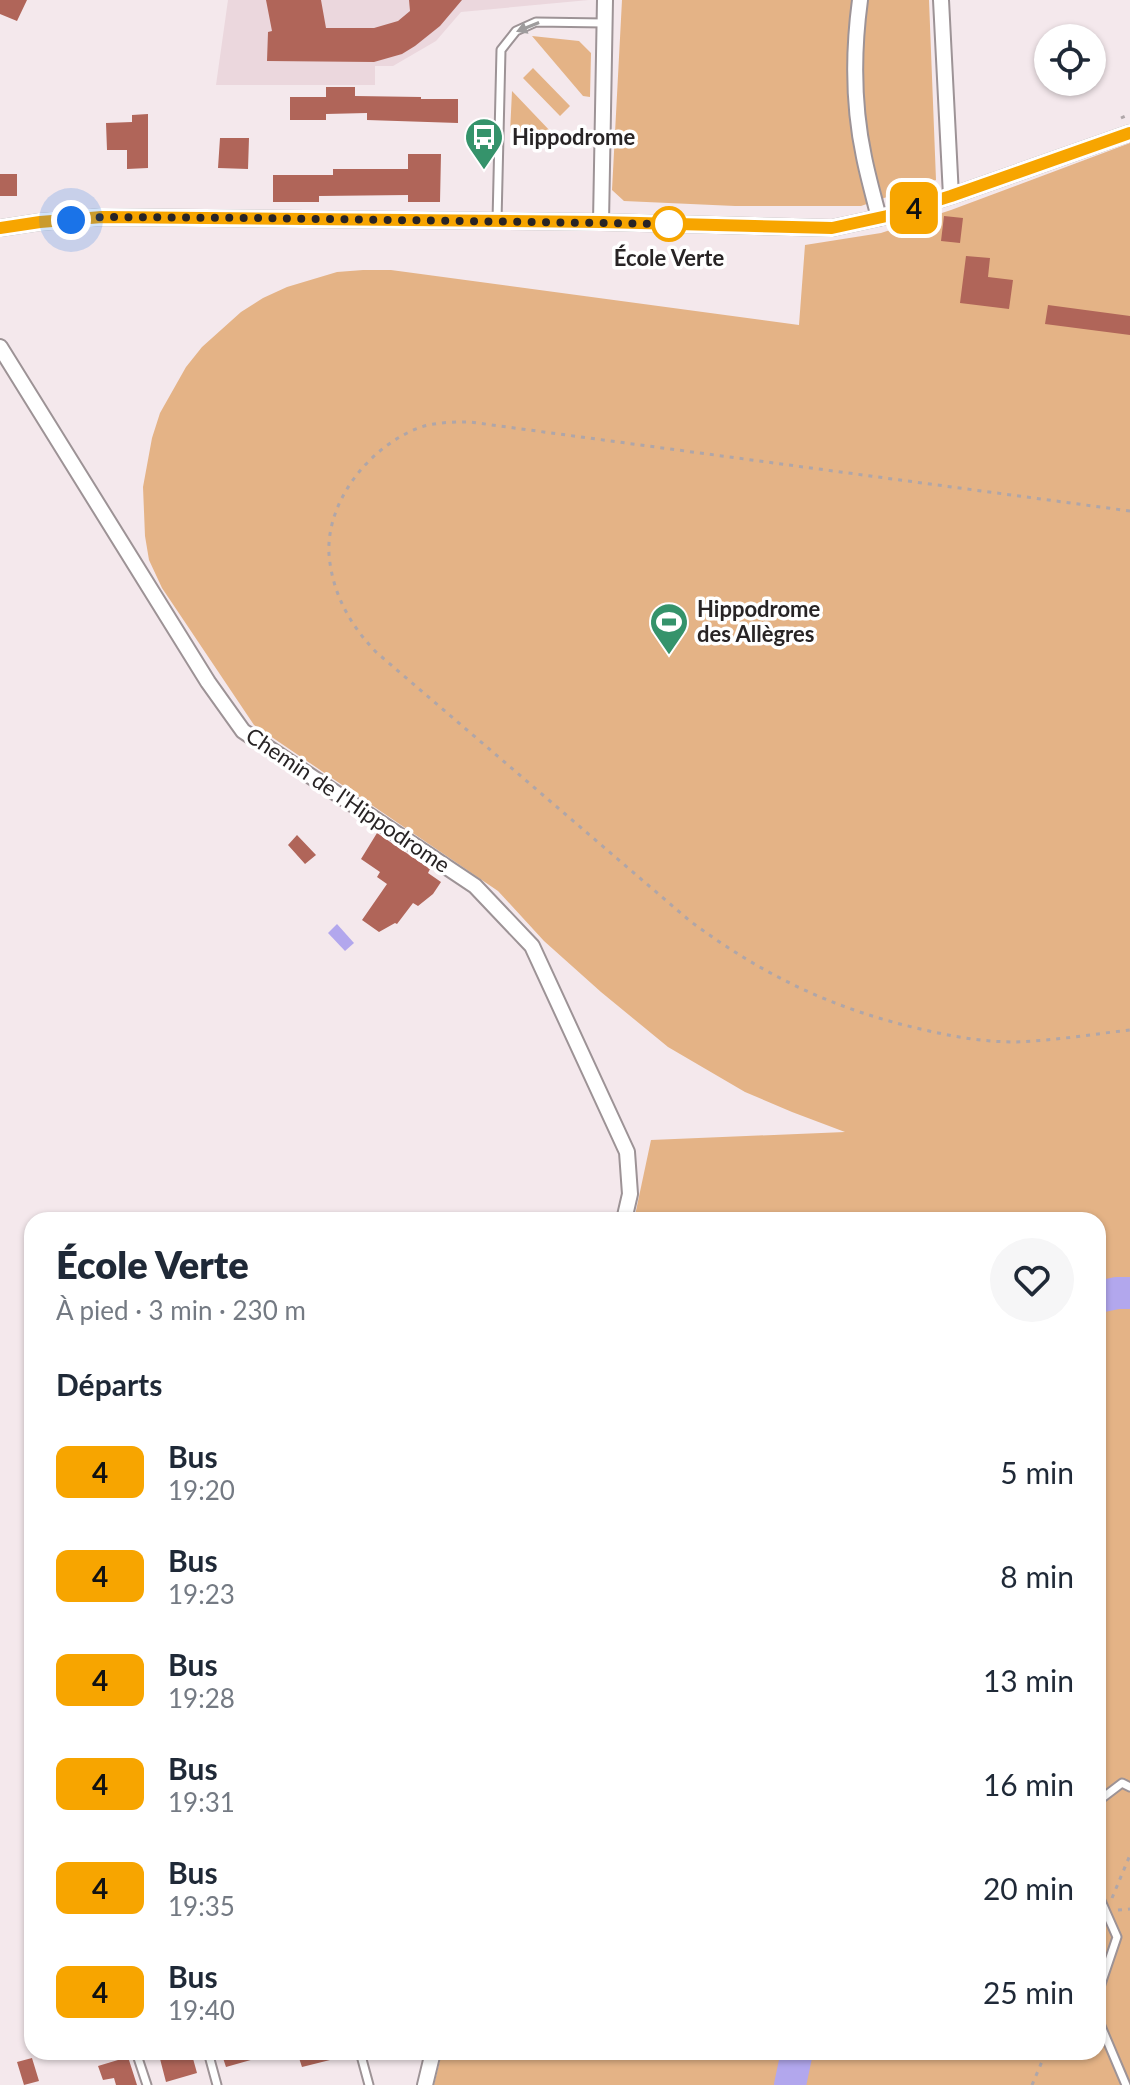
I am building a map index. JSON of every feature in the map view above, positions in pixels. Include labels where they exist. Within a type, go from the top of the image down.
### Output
[{"type":"street","points":[[601,222],[605,0]]},
{"type":"street","points":[[860,0],[855,33],[854,78],[863,156],[879,218]]},
{"type":"street","points":[[941,0],[951,196]]},
{"type":"street","points":[[0,228],[102,217],[601,222],[832,228],[879,218],[951,196],[1130,133]]},
{"type":"street","name":"Chemin de l'Hippodrome","points":[[0,347],[200,668],[243,731],[475,886],[532,946],[627,1152],[630,1194],[626,1212]]},
{"type":"street","points":[[425,2085],[431,2060]]},
{"type":"lane","points":[[497,222],[501,50],[516,31],[536,22],[604,23]]},
{"type":"lane","points":[[1106,1795],[1122,1783],[1130,1787]]},
{"type":"lane","points":[[1106,1912],[1117,1937],[1106,1969]]},
{"type":"lane","points":[[1106,2038],[1126,2085]]},
{"type":"lane","points":[[139,2060],[147,2085]]},
{"type":"lane","points":[[210,2060],[217,2085]]},
{"type":"lane","points":[[362,2060],[369,2085]]},
{"type":"path","points":[[1130,511],[470,422],[445,422],[421,427],[399,438],[358,473],[342,497],[332,522],[329,551],[331,572],[342,605],[357,630],[376,652],[690,921],[754,965],[822,999],[871,1016],[942,1034],[1015,1042],[1130,1030]]},
{"type":"path","points":[[1106,1912],[1130,1855]]},
{"type":"path","points":[[1032,2085],[1043,2060]]},
{"type":"shaded area","points":[[228,0],[589,0],[461,12],[436,41],[393,66],[375,66],[375,85],[216,85]]},
{"type":"shaded area","points":[[622,0],[929,0],[936,180],[861,206],[735,206],[624,201],[612,190]]},
{"type":"shaded area","points":[[532,36],[579,41],[591,53],[590,97],[583,96]]},
{"type":"shaded area","points":[[533,68],[570,106],[560,116],[523,78]]},
{"type":"shaded area","points":[[512,91],[552,133],[510,133]]},
{"type":"shaded area","name":"Hippodrome des Allègres","points":[[1130,143],[1130,2085],[434,2085],[440,2060],[1106,2060],[1106,1212],[636,1212],[651,1140],[845,1132],[745,1092],[668,1047],[544,941],[498,891],[254,725],[162,588],[149,560],[143,487],[152,438],[160,413],[186,367],[202,347],[241,312],[287,287],[337,272],[391,270],[799,325],[805,245],[881,233]]},
{"type":"shaded area","points":[[337,924],[354,943],[345,951],[328,933]]},
{"type":"building","points":[[0,0],[27,0],[17,21],[0,14]]},
{"type":"building","points":[[266,0],[321,0],[326,28],[374,28],[398,21],[410,11],[409,0],[462,0],[440,26],[415,46],[402,54],[374,62],[267,61],[268,32],[272,31]]},
{"type":"building","points":[[326,87],[355,87],[355,96],[458,99],[458,123],[367,120],[367,113],[326,114],[326,120],[290,120],[290,97],[326,97]]},
{"type":"building","points":[[148,114],[148,168],[127,169],[127,150],[107,150],[106,123],[132,122],[132,115]]},
{"type":"building","points":[[220,138],[249,138],[248,169],[218,168]]},
{"type":"building","points":[[408,154],[441,154],[440,202],[408,202],[408,195],[319,196],[319,202],[273,202],[273,175],[333,175],[333,169],[408,169]]},
{"type":"building","points":[[0,174],[17,174],[17,196],[0,196]]},
{"type":"building","points":[[944,216],[963,218],[960,243],[941,241]]},
{"type":"building","points":[[966,256],[990,258],[988,277],[1013,280],[1009,309],[960,303]]},
{"type":"building","points":[[1048,305],[1130,316],[1130,335],[1045,324]]},
{"type":"building","points":[[377,833],[430,869],[428,873],[441,882],[433,894],[418,906],[413,903],[397,924],[379,932],[362,920],[387,884],[377,877],[380,872],[361,859]]},
{"type":"building","points":[[297,835],[316,855],[305,864],[288,845]]},
{"type":"building","points":[[33,2060],[39,2081],[24,2085],[17,2062]]},
{"type":"building","points":[[129,2060],[137,2085],[116,2085],[114,2078],[103,2080],[98,2066]]},
{"type":"building","points":[[160,2060],[193,2060],[197,2073],[166,2082]]},
{"type":"building","points":[[224,2060],[251,2060],[226,2067]]},
{"type":"building","points":[[300,2060],[330,2060],[302,2067]]},
{"type":"waterway","points":[[1106,1295],[1130,1293]]},
{"type":"waterway","points":[[790,2085],[795,2060]]},
{"type":"bus line","name":"4","points":[[0,228],[102,217],[408,219],[832,228],[887,216],[951,196],[1130,133]]},
{"type":"place","name":"Hippodrome","points":[[484,171]]},
{"type":"place","name":"École Verte","points":[[669,224]]},
{"type":"place","name":"Hippodrome des Allègres","points":[[669,656]]},
{"type":"route","points":[[71,220],[102,217],[408,219],[669,224]]}]
